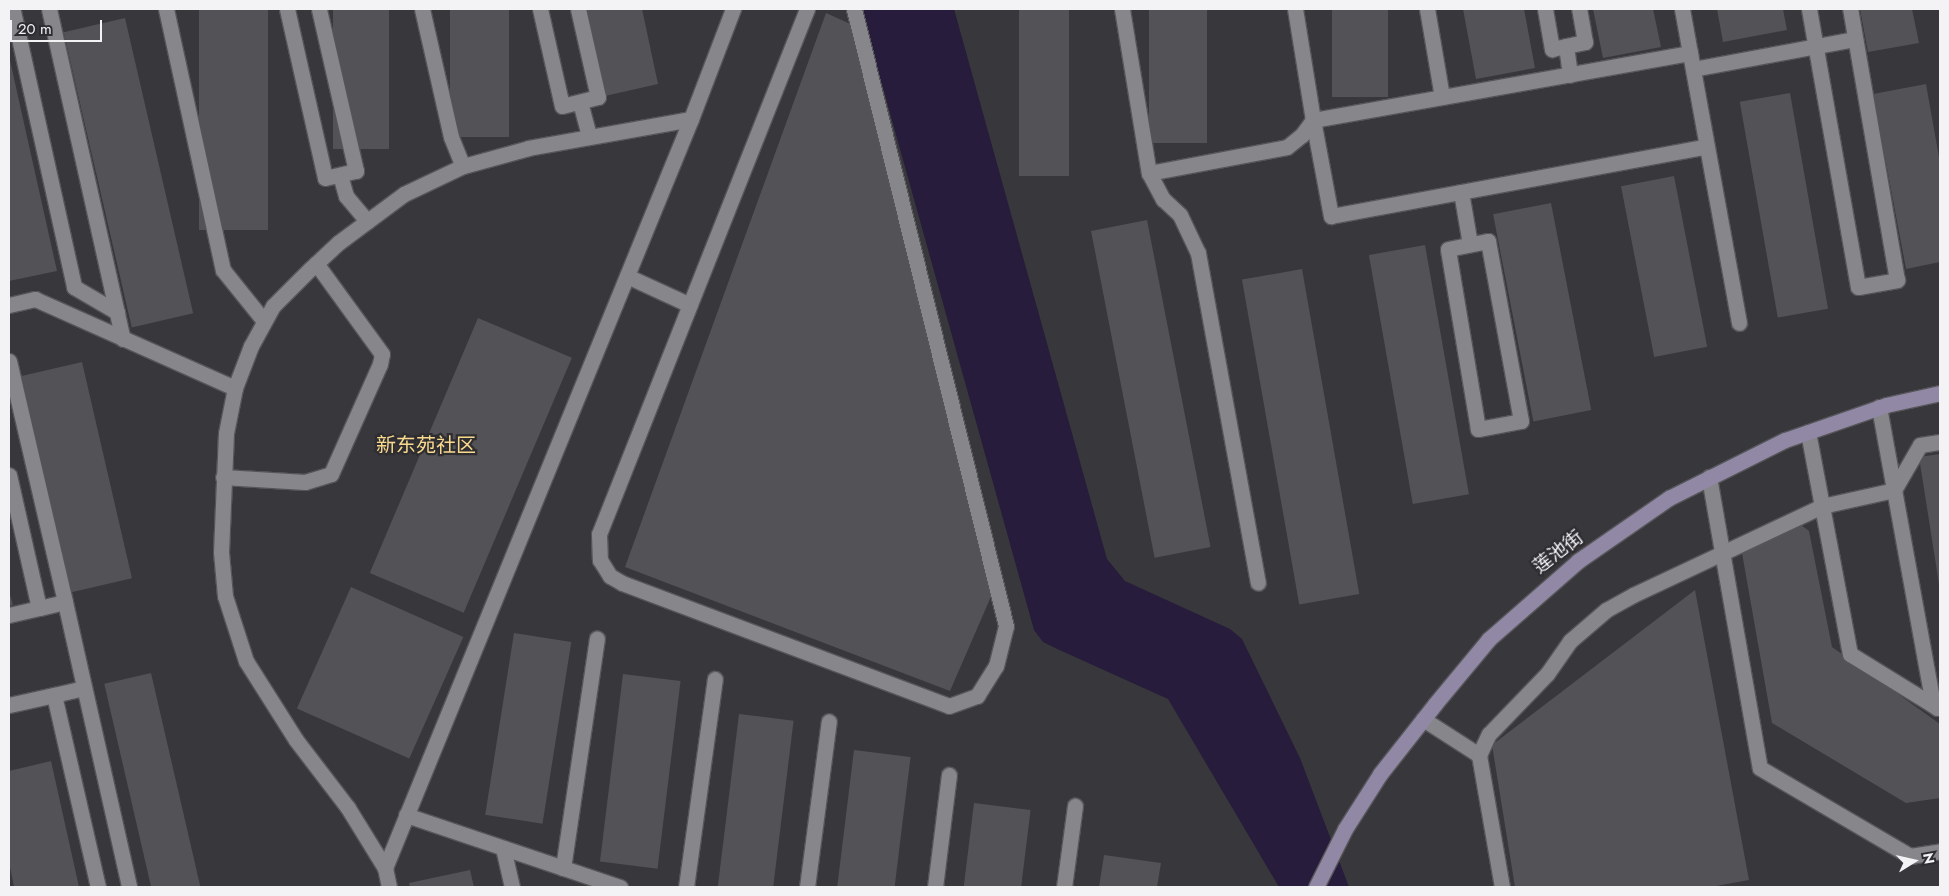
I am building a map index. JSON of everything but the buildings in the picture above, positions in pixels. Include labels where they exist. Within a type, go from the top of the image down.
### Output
[{"type":"main road","name":"莲池街","points":[[1316,887],[1345,829],[1380,774],[1489,639],[1534,597],[1623,527],[1709,477],[1808,432],[1879,408],[1940,393]]},
{"type":"street","points":[[49,9],[123,339]]},
{"type":"street","points":[[166,9],[223,270],[264,321]]},
{"type":"street","points":[[287,9],[326,178],[356,172],[319,9]]},
{"type":"street","points":[[422,9],[451,137],[464,166]]},
{"type":"street","points":[[540,9],[562,106],[598,98],[578,9]]},
{"type":"street","points":[[384,868],[692,119],[733,9]]},
{"type":"street","points":[[807,9],[599,534],[600,560],[610,576],[622,584],[949,706],[976,696],[996,666],[1006,626],[854,9]]},
{"type":"street","points":[[1122,9],[1149,173],[1163,199],[1180,215],[1198,253],[1258,583]]},
{"type":"street","points":[[1295,9],[1331,216],[1707,146]]},
{"type":"street","points":[[1427,9],[1442,97]]},
{"type":"street","points":[[1545,9],[1552,49],[1585,42],[1579,9]]},
{"type":"street","points":[[1682,9],[1739,323]]},
{"type":"street","points":[[1809,9],[1858,287],[1897,280],[1850,9]]},
{"type":"street","points":[[15,11],[74,287],[117,312]]},
{"type":"street","points":[[1693,69],[1855,39]]},
{"type":"street","points":[[1566,46],[1570,75]]},
{"type":"street","points":[[1149,173],[1286,147],[1314,120],[1690,53]]},
{"type":"street","points":[[580,102],[589,135]]},
{"type":"street","points":[[389,887],[384,868],[348,808],[296,740],[246,661],[225,596],[221,552],[226,433],[235,388],[272,306],[316,263],[367,221],[404,194],[464,166],[589,135],[692,119]]},
{"type":"street","points":[[340,175],[346,196],[367,221]]},
{"type":"street","points":[[1460,192],[1470,244]]},
{"type":"street","points":[[1488,241],[1521,421],[1478,429],[1448,249],[1470,244],[1488,241]]},
{"type":"street","points":[[224,477],[305,482],[331,474],[380,364],[382,354],[316,263]]},
{"type":"street","points":[[627,276],[690,305]]},
{"type":"street","points":[[9,305],[35,299],[235,388]]},
{"type":"street","points":[[9,361],[129,887]]},
{"type":"street","points":[[1879,408],[1937,707]]},
{"type":"street","points":[[1808,432],[1850,654],[1937,707]]},
{"type":"street","points":[[1502,887],[1479,755],[1489,734],[1547,674],[1570,641],[1606,610],[1822,506],[1894,490],[1920,445],[1940,442]]},
{"type":"street","points":[[9,475],[39,608]]},
{"type":"street","points":[[1709,477],[1760,768],[1910,856],[1940,851]]},
{"type":"street","points":[[9,615],[65,602]]},
{"type":"street","points":[[563,868],[597,639]]},
{"type":"street","points":[[686,887],[715,679]]},
{"type":"street","points":[[9,706],[84,688]]},
{"type":"street","points":[[54,695],[98,887]]},
{"type":"street","points":[[1423,719],[1479,755]]},
{"type":"street","points":[[807,887],[829,721]]},
{"type":"street","points":[[935,887],[949,775]]},
{"type":"street","points":[[1064,887],[1075,806]]},
{"type":"street","points":[[406,815],[620,887]]},
{"type":"street","points":[[503,848],[512,887]]},
{"type":"shaded area","points":[[861,9],[954,9],[1107,559],[1125,581],[1230,629],[1242,639],[1300,758],[1349,887],[1279,887],[1168,699],[1043,642],[1034,630]]},
{"type":"district","name":"新东苑社区","points":[[426,445]]}]
